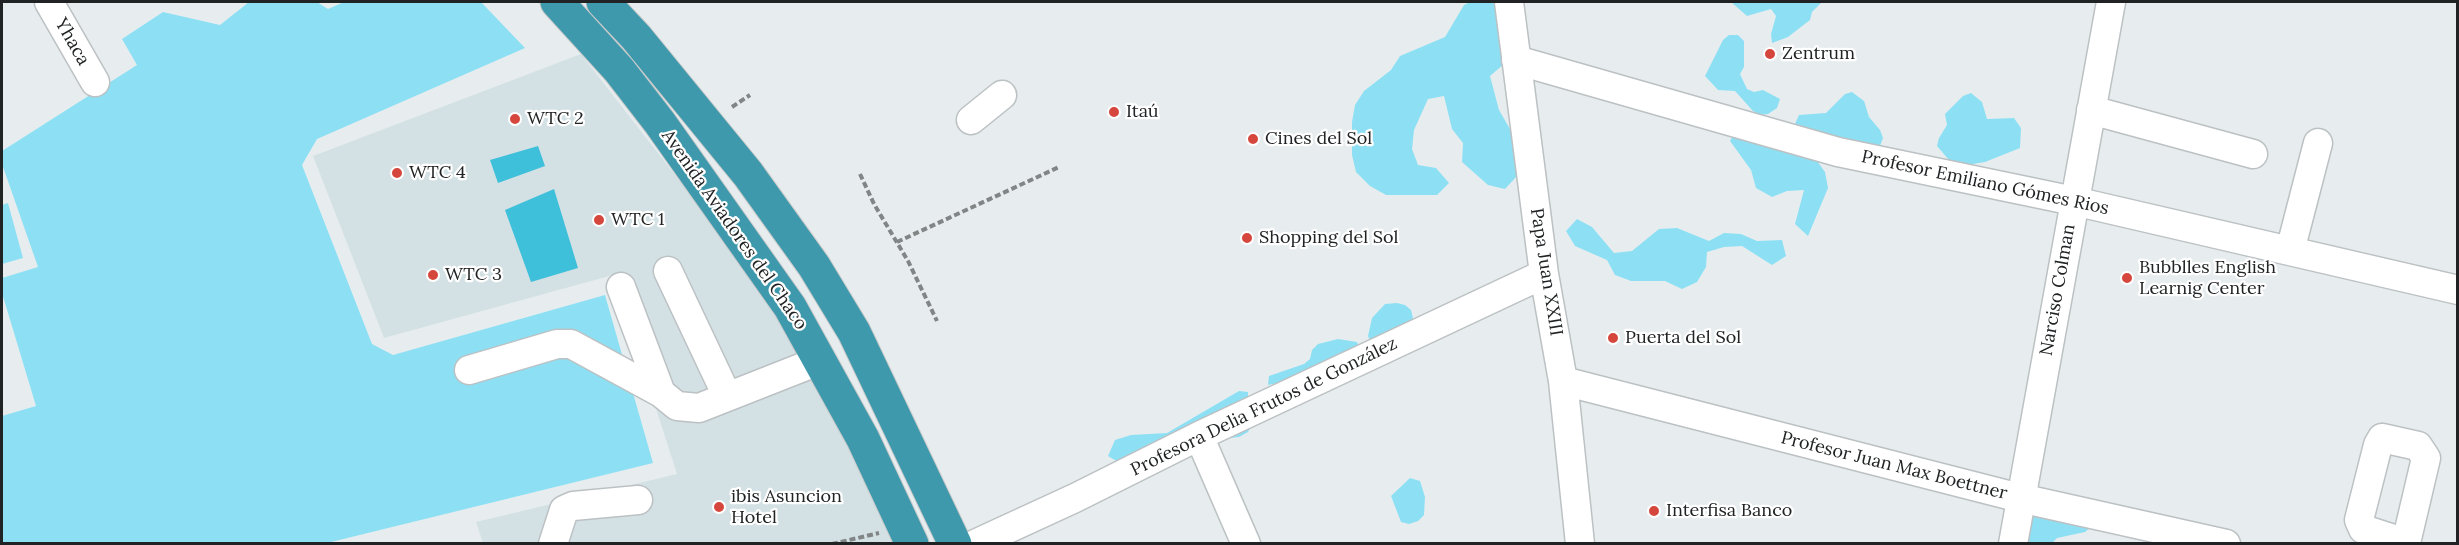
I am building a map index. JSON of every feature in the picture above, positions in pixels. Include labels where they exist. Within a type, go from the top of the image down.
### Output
[{"type":"highway","name":"Avenida Aviadores del Chaco","points":[[557,2],[619,70],[762,264],[821,360],[863,439],[900,540]]},
{"type":"highway","name":"Avenida Aviadores del Chaco","points":[[603,2],[636,37],[748,174],[814,266],[854,332],[971,542]]},
{"type":"highway","points":[[695,172],[735,198],[788,272],[798,281],[833,299]]},
{"type":"street","name":"Yhaca","points":[[49,2],[95,82]]},
{"type":"street","name":"Papa Juan XXIII","points":[[1509,2],[1544,274],[1563,381],[1580,543]]},
{"type":"street","name":"Narciso Colman","points":[[2013,543],[2111,2]]},
{"type":"street","name":"Profesor Emiliano Gómes Rios","points":[[1516,60],[1838,152],[2074,201],[2457,290]]},
{"type":"street","points":[[2091,111],[2253,154]]},
{"type":"street","points":[[2290,251],[2318,143]]},
{"type":"street","points":[[668,271],[727,396]]},
{"type":"street","name":"Profesora Delia Frutos de González","points":[[971,542],[1075,498],[1199,436],[1544,274]]},
{"type":"street","points":[[621,287],[661,393]]},
{"type":"street","points":[[469,370],[557,344],[571,344],[661,393],[677,406],[699,408],[821,360]]},
{"type":"street","name":"Profesor Juan Max Boettner","points":[[1563,381],[2020,498],[2226,543]]},
{"type":"street","points":[[1199,436],[1246,543]]},
{"type":"street","points":[[553,543],[564,510],[573,506],[638,500]]},
{"type":"path","points":[[732,107],[750,95]]},
{"type":"path","points":[[897,242],[1059,167]]},
{"type":"path","points":[[860,174],[937,321]]},
{"type":"path","points":[[832,543],[900,540]]},
{"type":"shaded area","points":[[249,2],[317,2],[328,9],[344,2],[481,2],[525,48],[317,139],[302,165],[372,344],[393,355],[605,295],[653,463],[327,543],[2,544],[2,416],[36,406],[2,293],[2,278],[38,267],[2,164],[2,151],[137,65],[122,39],[163,12],[220,25]]},
{"type":"shaded area","points":[[1470,2],[1492,2],[1506,12],[1504,64],[1490,76],[1499,110],[1517,141],[1517,176],[1505,189],[1488,185],[1462,162],[1463,143],[1452,129],[1444,96],[1428,99],[1414,130],[1412,149],[1418,165],[1436,168],[1449,183],[1437,195],[1386,195],[1370,186],[1356,172],[1352,155],[1352,122],[1355,105],[1364,91],[1391,70],[1400,56],[1445,37],[1464,5]]},
{"type":"shaded area","points":[[1731,2],[1822,2],[1812,12],[1810,20],[1788,37],[1772,43],[1771,34],[1776,16],[1771,9],[1747,16]]},
{"type":"shaded area","points":[[1729,35],[1738,35],[1744,41],[1744,67],[1740,74],[1747,89],[1754,92],[1763,90],[1780,99],[1777,108],[1768,114],[1760,115],[1753,111],[1735,91],[1718,90],[1705,76],[1723,40]]},
{"type":"shaded area","points":[[581,54],[728,243],[783,326],[864,474],[895,543],[483,543],[476,522],[677,474],[613,275],[384,338],[313,156]]},
{"type":"shaded area","points":[[1852,92],[1864,101],[1869,117],[1880,130],[1883,138],[1880,146],[1803,133],[1795,124],[1799,115],[1826,113],[1845,94]]},
{"type":"shaded area","points":[[1971,93],[1982,102],[1987,119],[2014,118],[2021,128],[2020,148],[1985,162],[1958,165],[1949,160],[1937,146],[1947,125],[1945,114],[1963,96]]},
{"type":"shaded area","points":[[1738,125],[1815,158],[1825,172],[1828,188],[1808,236],[1795,224],[1804,190],[1787,191],[1772,197],[1756,188],[1751,170],[1730,141]]},
{"type":"shaded area","points":[[538,146],[545,166],[498,183],[490,160]]},
{"type":"shaded area","points":[[554,189],[578,268],[531,282],[505,210]]},
{"type":"shaded area","points":[[8,203],[23,258],[2,264],[2,205]]},
{"type":"shaded area","points":[[1577,219],[1592,227],[1614,253],[1632,251],[1659,229],[1677,228],[1709,241],[1724,233],[1741,234],[1757,241],[1782,240],[1786,256],[1772,265],[1742,246],[1724,247],[1707,252],[1706,267],[1697,282],[1682,289],[1665,281],[1631,281],[1615,275],[1607,260],[1575,246],[1566,231]]},
{"type":"shaded area","points":[[1397,303],[1411,310],[1413,318],[1411,336],[1372,345],[1368,336],[1372,318],[1385,304]]},
{"type":"shaded area","points":[[1338,339],[1357,342],[1360,349],[1302,378],[1268,385],[1269,376],[1304,364],[1310,359],[1312,350],[1318,344]]},
{"type":"shaded area","points":[[1239,391],[1248,392],[1248,402],[1257,416],[1248,432],[1239,437],[1205,441],[1123,465],[1108,456],[1115,440],[1131,435],[1167,433]]},
{"type":"shaded area","points":[[1410,478],[1420,481],[1425,497],[1424,515],[1418,521],[1409,524],[1401,522],[1391,496]]},
{"type":"shaded area","points":[[2029,512],[2092,526],[2085,532],[2057,538],[2052,543],[2022,544]]},
{"type":"place","name":"Zentrum","points":[[1770,54]]},
{"type":"place","name":"Itaú","points":[[1114,112]]},
{"type":"place","name":"WTC 2","points":[[515,119]]},
{"type":"place","name":"Cines del Sol","points":[[1253,139]]},
{"type":"place","name":"WTC 4","points":[[397,173]]},
{"type":"place","name":"WTC 1","points":[[599,220]]},
{"type":"place","name":"Shopping del Sol","points":[[1247,238]]},
{"type":"place","name":"WTC 3","points":[[433,275]]},
{"type":"place","name":"Bubblles English Learnig Center","points":[[2127,278]]},
{"type":"place","name":"Puerta del Sol","points":[[1613,338]]},
{"type":"place","name":"ibis Asuncion Hotel","points":[[719,507]]},
{"type":"place","name":"Interfisa Banco","points":[[1654,511]]}]
